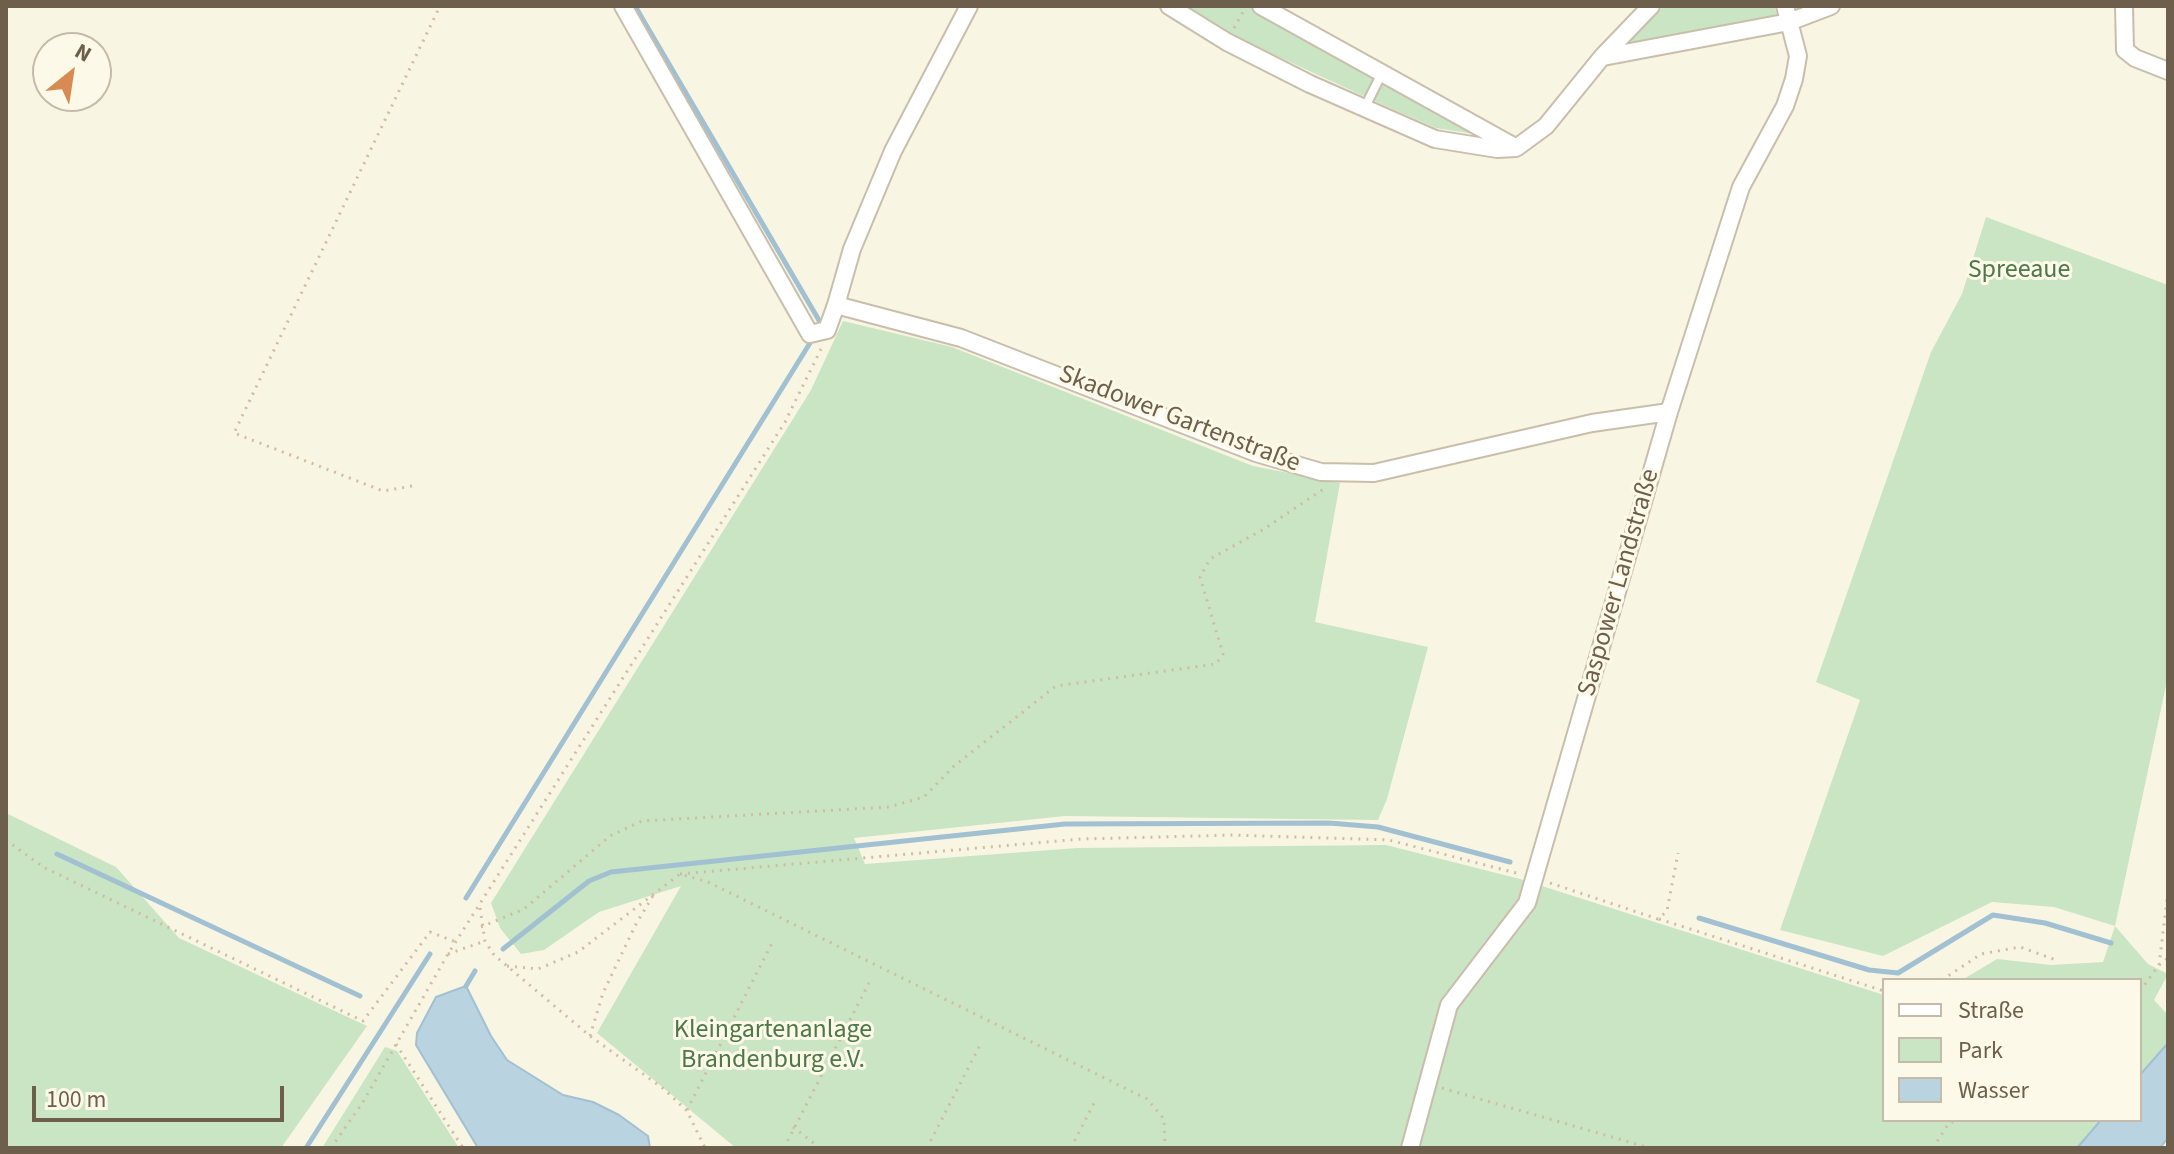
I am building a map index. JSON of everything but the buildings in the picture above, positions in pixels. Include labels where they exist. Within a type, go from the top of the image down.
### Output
[{"type":"street","points":[[623,6],[810,334],[827,330],[852,249],[893,151],[969,6]]},
{"type":"street","points":[[1169,6],[1227,42],[1365,107],[1435,139],[1476,148],[1516,148],[1546,126],[1602,57],[1651,6]]},
{"type":"street","points":[[1261,6],[1516,148]]},
{"type":"street","points":[[1602,57],[1831,6]]},
{"type":"street","points":[[2124,6],[2125,50],[2135,58],[2168,71]]},
{"type":"street","name":"Saspower Landstraße","points":[[1410,1148],[1449,1005],[1527,903],[1669,412],[1741,187],[1790,93],[1798,56],[1787,14]]},
{"type":"street","name":"Skadower Gartenstraße","points":[[836,305],[961,338],[1256,453],[1321,472],[1347,475],[1374,473],[1592,423],[1669,412]]},
{"type":"lane","points":[[1365,107],[1383,73]]},
{"type":"path","points":[[412,486],[383,491],[234,433],[440,6]]},
{"type":"path","points":[[1227,42],[1246,6]]},
{"type":"path","points":[[331,1148],[448,954],[480,908],[785,422],[816,363],[827,330]]},
{"type":"path","points":[[481,927],[524,909],[610,836],[642,821],[889,807],[924,797],[954,766],[1056,686],[1216,664],[1223,654],[1200,577],[1210,559],[1264,529],[1347,475]]},
{"type":"path","points":[[507,966],[538,969],[578,952],[680,874],[1081,839],[1234,835],[1389,840],[1535,878],[1882,990]]},
{"type":"path","points":[[6,840],[43,867],[363,1021],[430,932],[456,942]]},
{"type":"path","points":[[1658,919],[1667,911],[1678,853]]},
{"type":"path","points":[[680,874],[708,882],[1147,1099],[1164,1119],[1165,1148]]},
{"type":"path","points":[[590,1036],[603,993],[636,924],[657,890]]},
{"type":"path","points":[[2159,965],[2168,892]]},
{"type":"path","points":[[480,908],[485,941],[494,955],[590,1036],[620,1054],[687,1111],[706,1148]]},
{"type":"path","points":[[687,1111],[774,939]]},
{"type":"path","points":[[448,954],[485,941]]},
{"type":"path","points":[[1945,978],[1981,954],[2020,947],[2056,960]]},
{"type":"path","points":[[2142,988],[2168,958]]},
{"type":"path","points":[[784,1148],[869,983]]},
{"type":"path","points":[[927,1148],[981,1043]]},
{"type":"path","points":[[396,1044],[463,1148]]},
{"type":"path","points":[[1427,1084],[1650,1148]]},
{"type":"path","points":[[1071,1148],[1095,1101]]},
{"type":"path","points":[[1933,1148],[1953,1122]]},
{"type":"path","points":[[793,1127],[820,1148]]},
{"type":"green space","points":[[1187,6],[1249,6],[1486,136],[1436,128],[1244,41]]},
{"type":"green space","points":[[1663,6],[1774,6],[1778,18],[1628,44]]},
{"type":"green space","name":"Spreeaue","points":[[1986,217],[2168,285],[2168,676],[2115,926],[2054,907],[1992,902],[1883,956],[1780,930],[1860,700],[1816,682],[1931,352],[1962,294]]},
{"type":"green space","name":"Kleingartenanlage Brandenburg e.V.","points":[[843,321],[952,347],[1253,466],[1340,483],[1315,622],[1428,647],[1387,799],[1378,820],[1065,816],[854,838],[865,864],[1077,848],[1386,845],[1520,879],[1882,994],[1882,1122],[2099,1122],[2077,1148],[736,1148],[597,1033],[681,886],[599,912],[544,950],[521,954],[500,928],[491,903],[811,390]]},
{"type":"green space","points":[[6,813],[116,867],[179,938],[367,1026],[281,1148],[6,1148]]},
{"type":"green space","points":[[2115,926],[2148,964],[2168,974],[2154,1000],[2168,1015],[2168,1043],[2142,1073],[2142,978],[1965,978],[1997,959],[2051,965],[2103,962]]},
{"type":"green space","points":[[385,1047],[397,1051],[459,1148],[322,1148]]},
{"type":"water","points":[[466,986],[507,1060],[563,1095],[593,1102],[619,1115],[648,1136],[650,1148],[478,1148],[416,1045],[417,1033],[436,997]]},
{"type":"water","points":[[2168,1043],[2168,1138],[2160,1148],[2077,1148],[2099,1122],[2142,1122],[2142,1073]]},
{"type":"waterway","points":[[635,6],[820,322]]},
{"type":"waterway","points":[[466,898],[810,343]]},
{"type":"waterway","points":[[503,949],[589,881],[611,872],[1065,824],[1329,823],[1378,827],[1510,862]]},
{"type":"waterway","points":[[57,854],[360,996]]},
{"type":"waterway","points":[[1699,918],[1869,970],[1898,973],[1993,915],[2045,923],[2111,943]]},
{"type":"waterway","points":[[306,1148],[430,954]]},
{"type":"waterway","points":[[466,986],[475,971]]}]
